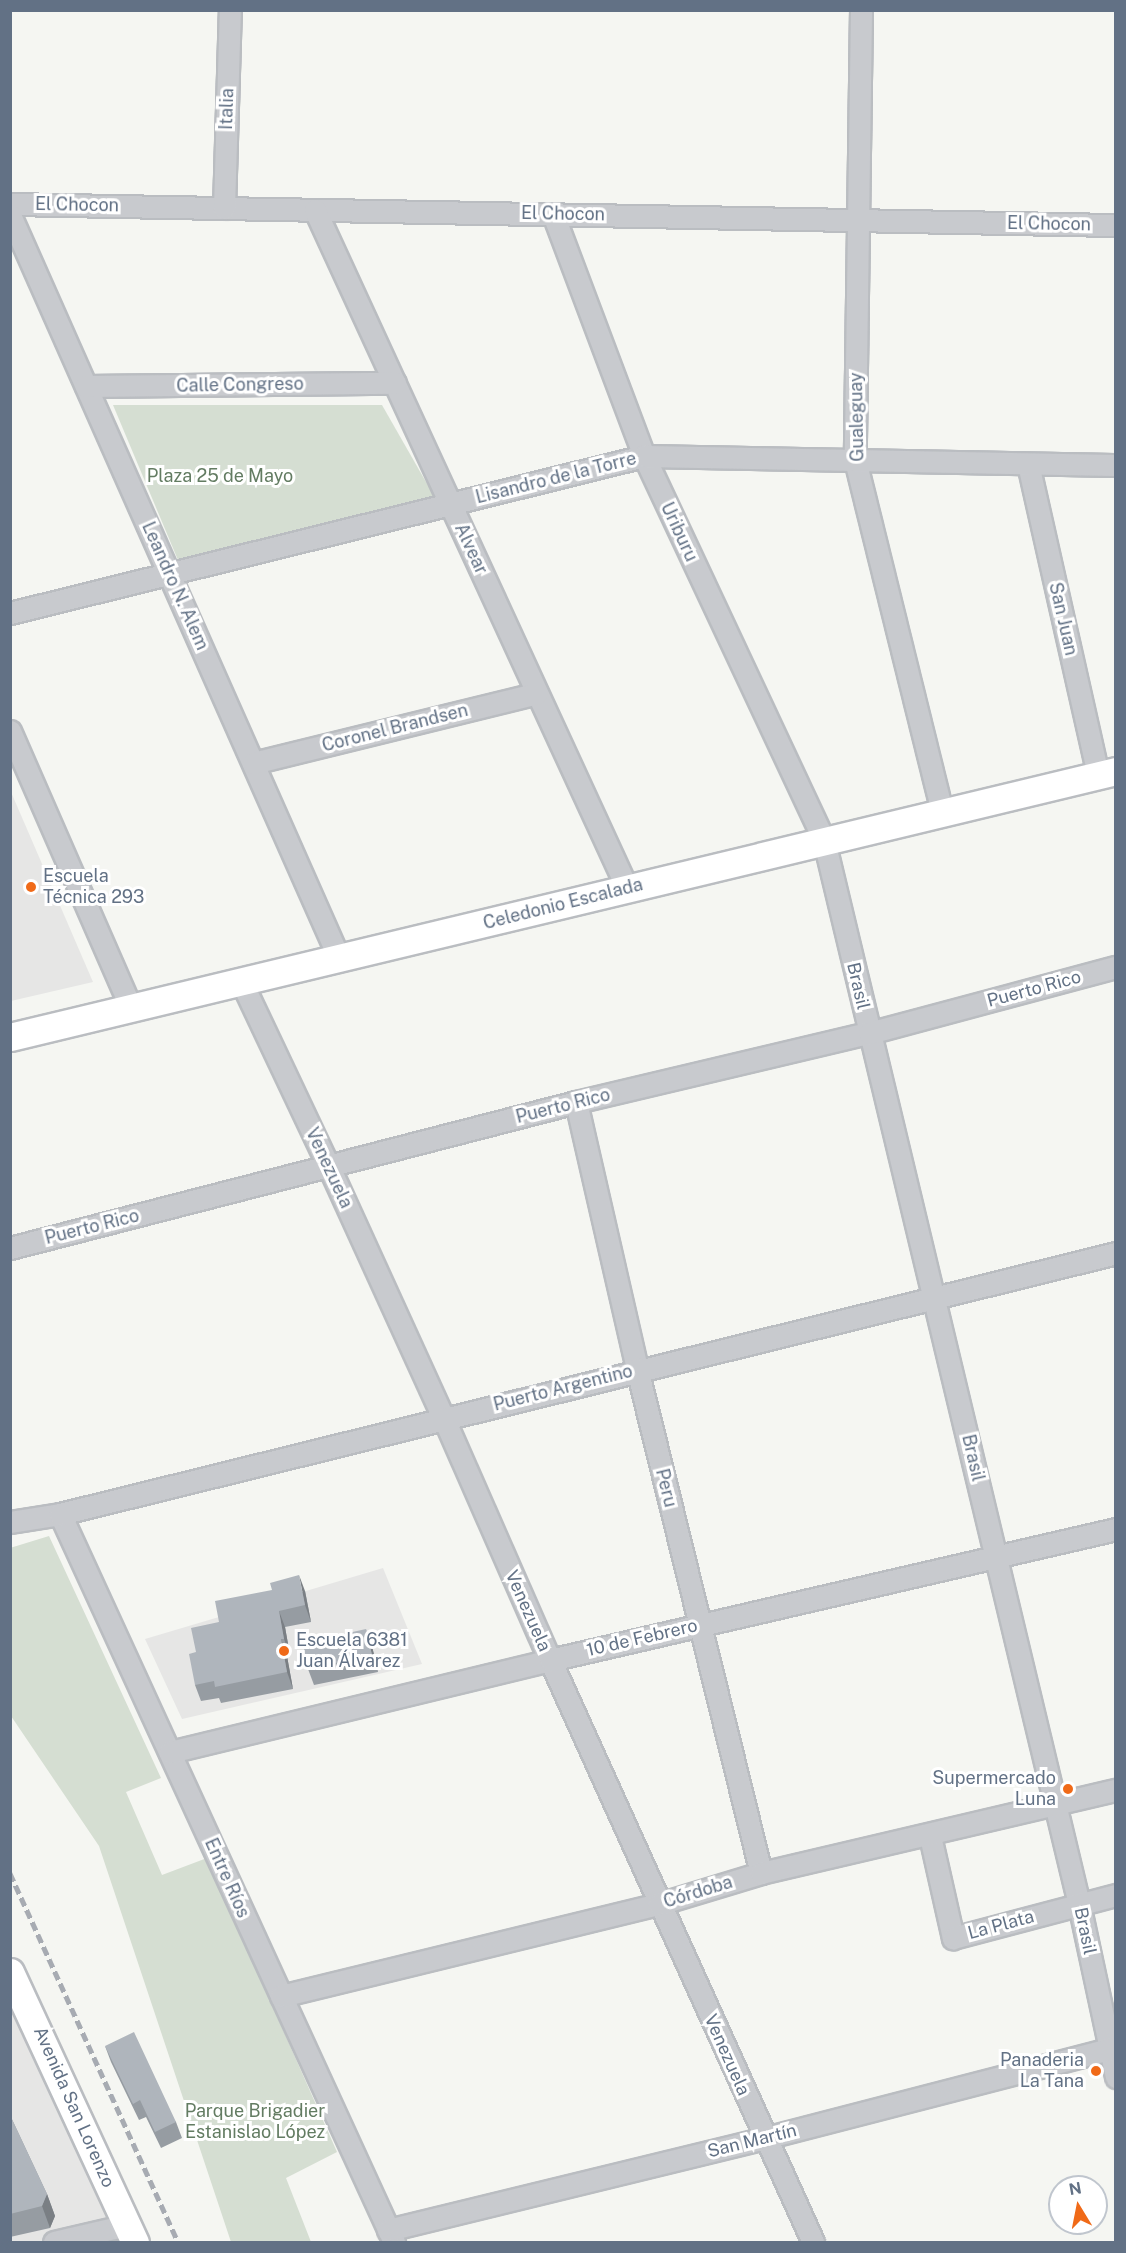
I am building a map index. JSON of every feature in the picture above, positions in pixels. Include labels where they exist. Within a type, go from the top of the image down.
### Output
[{"type":"main road","name":"Celedonio Escalada","points":[[10,1037],[1107,773]]},
{"type":"main road","name":"Avenida San Lorenzo","points":[[10,1972],[131,2234]]},
{"type":"street","name":"Italia","points":[[225,208],[230,10]]},
{"type":"street","name":"Gualeguay","points":[[861,10],[855,460],[942,812]]},
{"type":"street","name":"El Chocon","points":[[10,204],[1116,225]]},
{"type":"street","name":"Alvear","points":[[315,210],[627,888]]},
{"type":"street","name":"Uriburu","points":[[553,214],[644,456],[824,841]]},
{"type":"street","name":"Leandro N. Alem","points":[[10,215],[339,957]]},
{"type":"street","name":"Calle Congreso","points":[[86,386],[394,383]]},
{"type":"street","name":"Lisandro de la Torre","points":[[10,613],[644,456],[1116,465]]},
{"type":"street","name":"San Juan","points":[[1028,464],[1107,773]]},
{"type":"street","name":"Coronel Brandsen","points":[[253,763],[537,693]]},
{"type":"street","points":[[10,731],[131,1008]]},
{"type":"street","name":"Brasil","points":[[824,841],[1079,1904],[1112,2048],[1116,2078]]},
{"type":"street","name":"Puerto Rico","points":[[10,1248],[576,1102],[869,1034],[1116,967]]},
{"type":"street","name":"Venezuela","points":[[241,981],[444,1419],[659,1904],[813,2242]]},
{"type":"street","name":"Peru","points":[[576,1102],[636,1370],[760,1873]]},
{"type":"street","name":"Puerto Argentino","points":[[10,1522],[60,1514],[1116,1253]]},
{"type":"street","name":"Entre Ríos","points":[[60,1514],[391,2236]]},
{"type":"street","name":"10 de Febrero","points":[[170,1752],[550,1660],[1116,1529]]},
{"type":"street","name":"Córdoba","points":[[281,1996],[659,1904],[760,1873],[930,1836],[1054,1803],[1116,1790]]},
{"type":"street","name":"La Plata","points":[[930,1836],[953,1938],[1116,1895]]},
{"type":"street","name":"San Martín","points":[[391,2236],[1112,2048]]},
{"type":"street","points":[[54,2242],[131,2234]]},
{"type":"shaded area","name":"Escuela Técnica 293","points":[[11,792],[93,982],[10,1001]]},
{"type":"shaded area","name":"Escuela 6381 Juan Álvarez","points":[[383,1568],[422,1664],[182,1719],[145,1639]]},
{"type":"shaded area","points":[[11,1976],[132,2242],[11,2242]]},
{"type":"green space","name":"Plaza 25 de Mayo","points":[[113,405],[382,405],[434,496],[178,560]]},
{"type":"green space","name":"Parque Brigadier Estanislao López","points":[[49,1536],[161,1778],[126,1792],[162,1875],[207,1858],[337,2152],[286,2178],[311,2242],[231,2242],[99,1846],[11,1716],[10,1548]]},
{"type":"building","points":[[299,1575],[305,1605],[279,1611],[287,1672],[215,1687],[214,1681],[195,1685],[189,1654],[196,1652],[191,1628],[219,1622],[215,1601],[272,1590],[270,1583]]},
{"type":"building","points":[[366,1629],[372,1655],[308,1669],[303,1643]]},
{"type":"building","points":[[134,2032],[176,2122],[155,2132],[140,2100],[133,2104],[105,2046]]},
{"type":"building","points":[[10,2115],[47,2194],[42,2206],[10,2214]]},
{"type":"railway","points":[[10,1873],[178,2242]]},
{"type":"place","name":"Escuela Técnica 293","points":[[31,887]]},
{"type":"place","name":"Escuela 6381 Juan Álvarez","points":[[284,1651]]},
{"type":"place","name":"Supermercado Luna","points":[[1068,1789]]},
{"type":"place","name":"Panaderia La Tana","points":[[1096,2071]]}]
